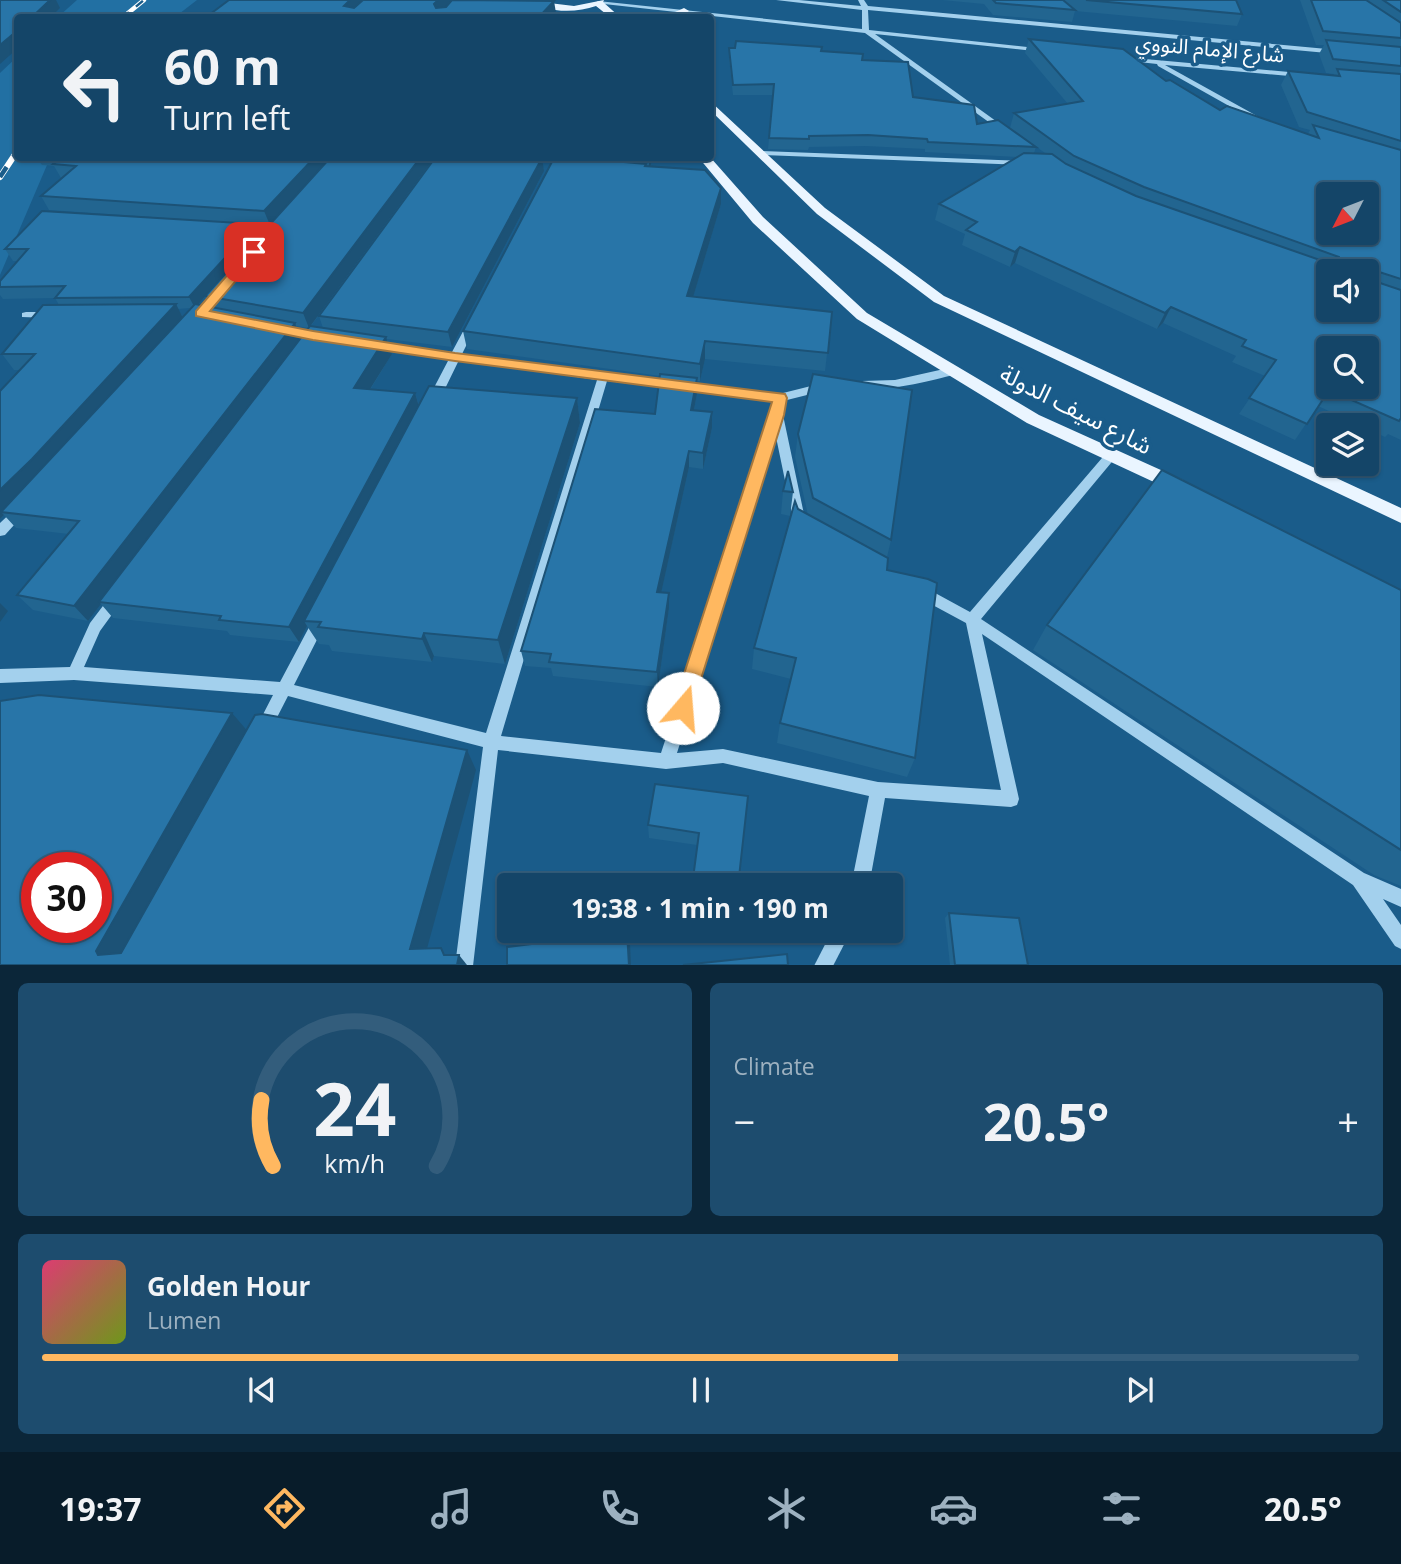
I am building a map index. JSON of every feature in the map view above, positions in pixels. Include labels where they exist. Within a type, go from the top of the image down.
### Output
[{"type":"main road","points":[[528,0],[571,9],[599,1],[613,14]]},
{"type":"main road","points":[[571,9],[576,14]]},
{"type":"main road","points":[[676,14],[684,11]]},
{"type":"main road","name":"شارع سيف الدولة","points":[[714,108],[821,211],[939,299],[1401,516]]},
{"type":"main road","name":"شارع سيف الدولة","points":[[707,161],[719,181],[758,220],[862,316],[1033,419],[1187,490]]},
{"type":"street","points":[[779,0],[863,3],[1346,52]]},
{"type":"street","points":[[599,1],[712,14]]},
{"type":"street","points":[[863,3],[864,30]]},
{"type":"street","points":[[714,14],[1052,51]]},
{"type":"street","points":[[864,30],[1016,140]]},
{"type":"street","name":"شارع الإمام النووي","points":[[1120,58],[1305,76]]},
{"type":"street","points":[[1154,62],[1258,120]]},
{"type":"street","points":[[763,153],[1035,163]]},
{"type":"street","points":[[424,418],[480,310]]},
{"type":"street","points":[[26,315],[66,315]]},
{"type":"street","points":[[364,343],[603,377],[779,398],[833,387]]},
{"type":"street","points":[[846,386],[895,384],[953,371]]},
{"type":"street","points":[[464,965],[491,742],[603,377]]},
{"type":"street","points":[[666,761],[777,415],[779,398]]},
{"type":"street","points":[[777,415],[801,526],[813,533]]},
{"type":"street","points":[[972,620],[1112,454]]},
{"type":"street","points":[[0,531],[25,505]]},
{"type":"street","points":[[74,673],[95,627],[129,583]]},
{"type":"street","points":[[911,586],[972,620],[1358,879],[1401,898]]},
{"type":"street","points":[[259,737],[329,603]]},
{"type":"street","points":[[0,676],[74,673],[285,689],[491,742],[666,761],[723,756],[878,790],[1011,799],[972,620]]},
{"type":"street","points":[[862,873],[878,790]]},
{"type":"street","points":[[1358,879],[1401,940]]},
{"type":"street","points":[[823,965],[835,943]]},
{"type":"shaded area","points":[[77,0],[197,0],[179,14],[61,14]]},
{"type":"shaded area","points":[[14,60],[14,161],[49,161],[0,275],[0,73]]},
{"type":"building","points":[[0,0],[50,0],[35,14],[14,14],[14,33],[0,45]]},
{"type":"building","points":[[229,0],[350,0],[344,6],[354,8],[363,0],[438,0],[434,4],[436,8],[446,7],[452,0],[554,1],[542,14],[210,14]]},
{"type":"building","points":[[993,0],[1063,0],[1075,10],[996,3]]},
{"type":"building","points":[[1086,0],[1236,0],[1242,14],[1130,4]]},
{"type":"building","points":[[1311,0],[1366,0],[1401,23],[1401,38],[1323,31]]},
{"type":"building","points":[[1383,0],[1401,0],[1401,12]]},
{"type":"building","points":[[1029,39],[1123,49],[1166,81],[1170,80],[1220,110],[1227,106],[1319,138],[1313,125],[1401,150],[1401,279],[1379,272],[1379,259],[1339,259],[1144,187],[1074,156],[1014,113],[1083,101]]},
{"type":"building","points":[[1326,40],[1401,47],[1401,66],[1333,59]]},
{"type":"building","points":[[736,41],[822,47],[821,51],[863,54],[862,60],[908,62],[913,97],[974,105],[977,124],[998,120],[1036,147],[928,142],[927,139],[868,135],[809,136],[809,139],[769,138],[774,84],[733,85],[729,48],[735,48]]},
{"type":"building","points":[[1337,69],[1401,74],[1401,141],[1307,112],[1288,71],[1340,76]]},
{"type":"building","points":[[1024,153],[1052,154],[1066,164],[1136,196],[1317,259],[1316,322],[1379,322],[1379,283],[1401,290],[1399,421],[1349,399],[1379,399],[1379,336],[1316,336],[1316,399],[1323,399],[1307,424],[1249,398],[1276,360],[1242,346],[1246,340],[1171,307],[1165,313],[1020,247],[1015,252],[966,230],[977,222],[939,204]]},
{"type":"building","points":[[57,161],[311,161],[264,211],[41,196],[76,166],[53,164]]},
{"type":"building","points":[[327,161],[418,161],[303,313],[205,296]]},
{"type":"building","points":[[433,161],[540,161],[448,332],[319,316]]},
{"type":"building","points":[[552,161],[613,161],[705,170],[721,188],[687,296],[832,312],[828,353],[705,341],[700,364],[463,331]]},
{"type":"building","points":[[42,211],[256,224],[189,297],[55,298],[65,286],[0,287],[0,281],[28,249],[5,249]]},
{"type":"building","points":[[176,304],[0,490],[0,391],[35,354],[2,354],[43,305]]},
{"type":"building","points":[[195,304],[295,323],[74,606],[17,595],[79,521],[1,512]]},
{"type":"building","points":[[310,326],[386,337],[354,388],[415,393],[289,627],[219,620],[221,616],[99,602]]},
{"type":"building","points":[[660,374],[697,378],[691,410],[712,412],[703,453],[689,451],[657,592],[669,593],[657,672],[549,662],[551,654],[521,651],[595,409],[655,414]]},
{"type":"building","points":[[813,374],[912,390],[891,540],[813,498],[798,434]]},
{"type":"building","points":[[429,386],[577,398],[498,640],[424,633],[422,639],[318,627],[321,622],[304,621]]},
{"type":"building","points":[[1162,470],[1401,590],[1401,850],[1047,625]]},
{"type":"building","points":[[788,471],[793,492],[783,491]]},
{"type":"building","points":[[795,501],[798,509],[888,558],[887,570],[937,583],[915,758],[780,723],[796,658],[754,648]]},
{"type":"building","points":[[39,695],[232,713],[112,923],[112,852],[21,852],[21,943],[101,943],[96,951],[98,955],[121,953],[255,715],[262,714],[467,750],[410,949],[441,948],[444,955],[459,955],[457,965],[0,965],[0,701]]},
{"type":"building","points":[[655,784],[748,796],[739,873],[694,873],[699,833],[648,825]]},
{"type":"building","points":[[949,913],[1019,918],[1028,965],[955,965]]},
{"type":"building","points":[[539,943],[628,943],[629,965],[507,965],[507,947]]},
{"type":"building","points":[[787,954],[788,965],[683,965]]},
{"type":"railway","points":[[127,14],[144,0]]},
{"type":"railway","points":[[0,177],[14,156]]},
{"type":"route","points":[[254,252],[201,314],[455,357],[779,398],[777,415],[683,708]]}]
